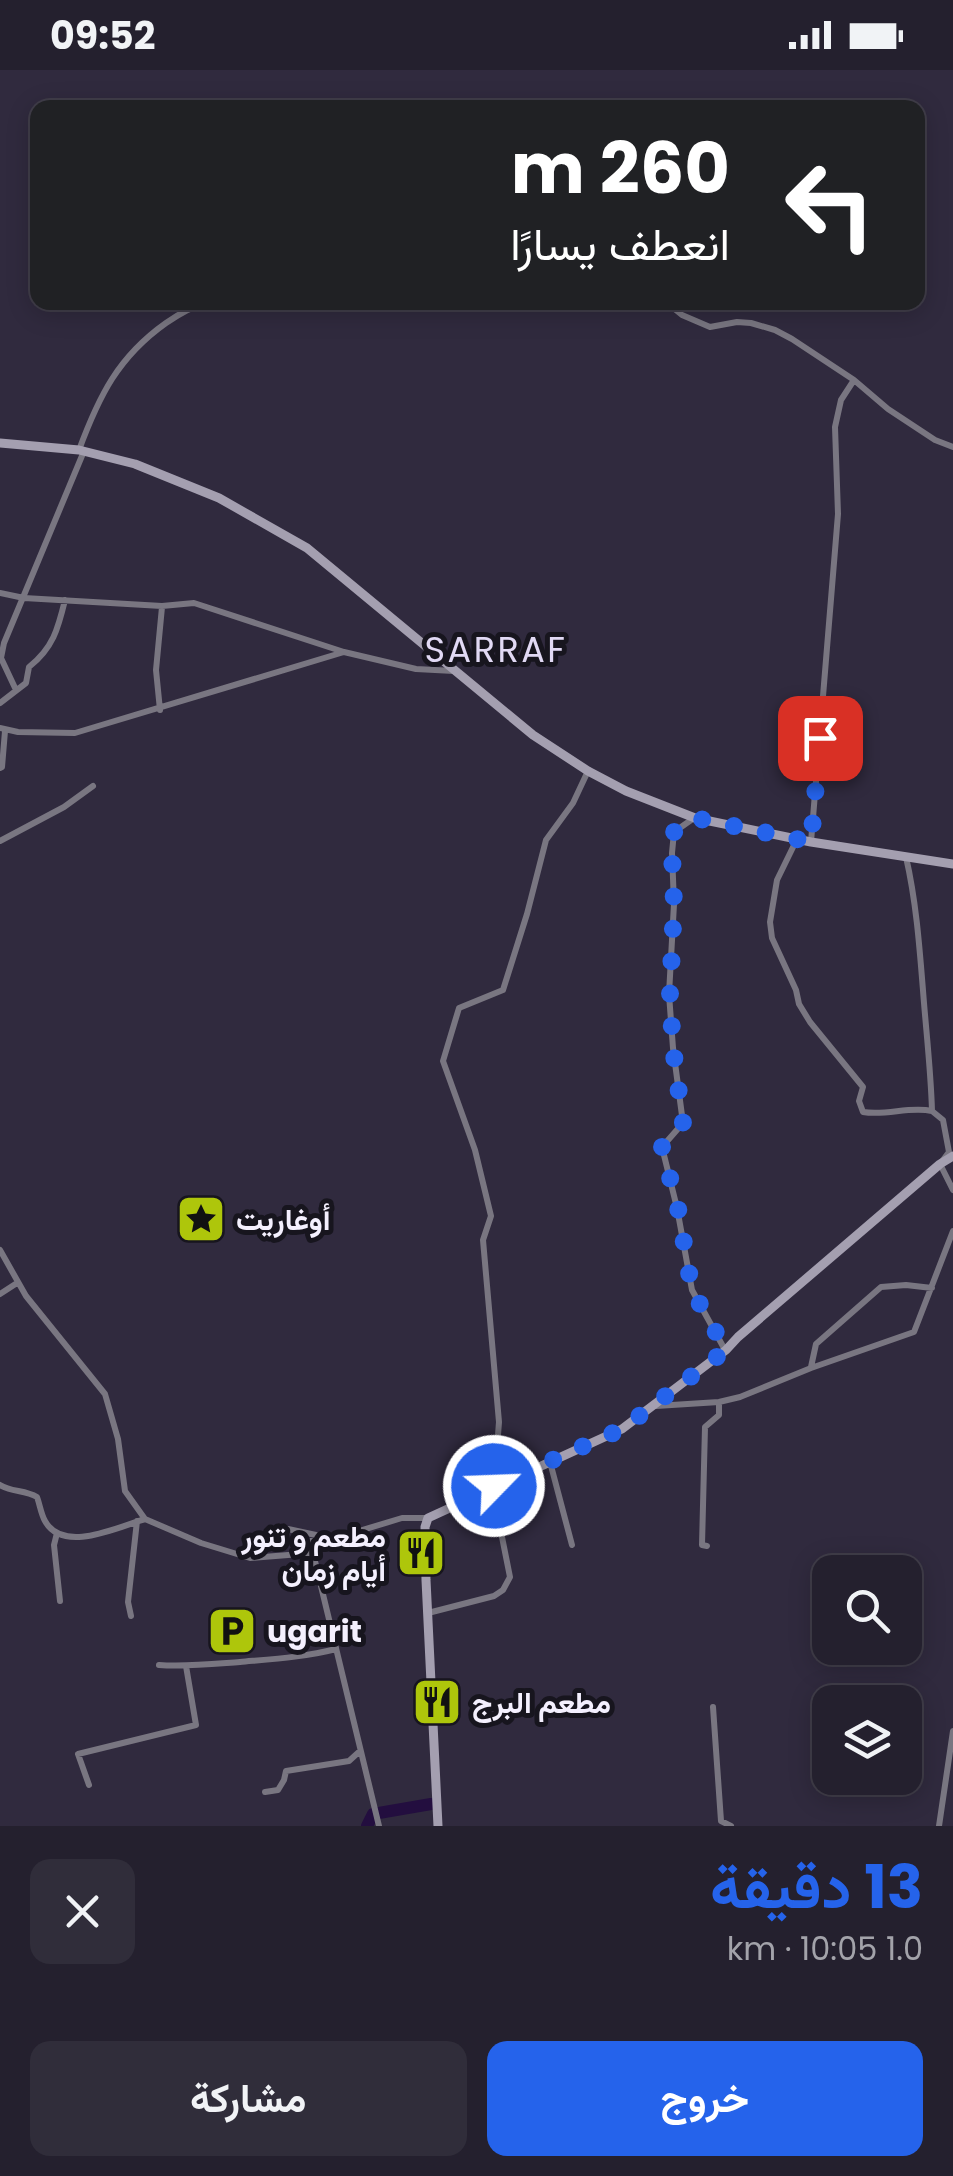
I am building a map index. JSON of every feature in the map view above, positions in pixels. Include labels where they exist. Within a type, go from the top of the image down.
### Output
[{"type":"main road","points":[[0,443],[81,450],[135,464],[219,498],[307,548],[533,735],[626,791],[695,818],[811,842],[953,864]]},
{"type":"main road","points":[[438,1826],[425,1527],[428,1518],[620,1430],[726,1350],[953,1156]]},
{"type":"street","points":[[16,690],[0,658],[4,643],[100,396],[130,352],[188,310]]},
{"type":"street","points":[[677,310],[710,328],[737,322],[775,330],[854,380],[888,409],[935,440],[953,447]]},
{"type":"street","points":[[811,842],[838,514],[835,427],[841,400],[854,380]]},
{"type":"street","points":[[0,593],[24,598],[162,606],[194,602],[344,652],[416,669],[457,671]]},
{"type":"street","points":[[0,703],[26,683],[29,666],[45,654],[65,600]]},
{"type":"street","points":[[160,710],[156,670],[162,606]]},
{"type":"street","points":[[0,768],[2,729],[76,734],[344,652]]},
{"type":"street","points":[[428,1613],[494,1596],[510,1576],[494,1486],[499,1422],[483,1240],[492,1216],[475,1150],[443,1062],[459,1008],[503,990],[546,840],[574,802],[588,771]]},
{"type":"street","points":[[0,841],[64,807],[93,786]]},
{"type":"street","points":[[695,818],[674,832],[670,994],[683,1123],[662,1147],[678,1208],[692,1290],[726,1350]]},
{"type":"street","points":[[797,838],[777,880],[770,922],[772,938],[799,1004],[863,1087],[859,1101],[863,1112],[880,1114],[918,1108],[932,1111],[943,1120],[949,1152],[940,1164],[953,1190]]},
{"type":"street","points":[[905,856],[920,950],[932,1111]]},
{"type":"street","points":[[654,1406],[740,1397],[914,1332],[953,1231]]},
{"type":"street","points":[[0,1250],[26,1296],[105,1394],[118,1438],[125,1490],[141,1520],[128,1602],[131,1616]]},
{"type":"street","points":[[0,1294],[17,1282]]},
{"type":"street","points":[[810,1368],[816,1344],[881,1286],[932,1288]]},
{"type":"street","points":[[707,1546],[702,1545],[705,1427],[719,1415],[719,1402]]},
{"type":"street","points":[[550,1462],[572,1545]]},
{"type":"street","points":[[0,1484],[36,1497],[44,1519],[63,1537],[86,1537],[141,1520],[250,1558],[313,1553],[336,1538],[402,1518],[428,1518]]},
{"type":"street","points":[[258,1544],[260,1535],[278,1539],[288,1529],[316,1535],[301,1554]]},
{"type":"street","points":[[57,1533],[54,1545],[60,1601]]},
{"type":"street","points":[[313,1553],[379,1826]]},
{"type":"street","points":[[159,1665],[310,1656],[336,1650]]},
{"type":"street","points":[[89,1785],[78,1754],[196,1725],[186,1666]]},
{"type":"street","points":[[713,1707],[720,1821],[730,1826]]},
{"type":"street","points":[[939,1826],[953,1731]]},
{"type":"street","points":[[264,1792],[278,1790],[286,1770],[349,1760],[361,1750]]},
{"type":"waterway","points":[[367,1826],[373,1814],[431,1804]]},
{"type":"place","name":"أوغاريت","points":[[201,1219]]},
{"type":"place","name":"مطعم و تنور أيام زمان","points":[[421,1553]]},
{"type":"place","name":"ugarit","points":[[232,1631]]},
{"type":"place","name":"مطعم البرج","points":[[437,1702]]},
{"type":"district","name":"SARRAF","points":[[496,649]]},
{"type":"route","points":[[494,1486],[622,1429],[726,1350],[692,1290],[678,1208],[662,1147],[683,1123],[670,994],[674,832],[695,818],[811,842],[820,738]]}]
